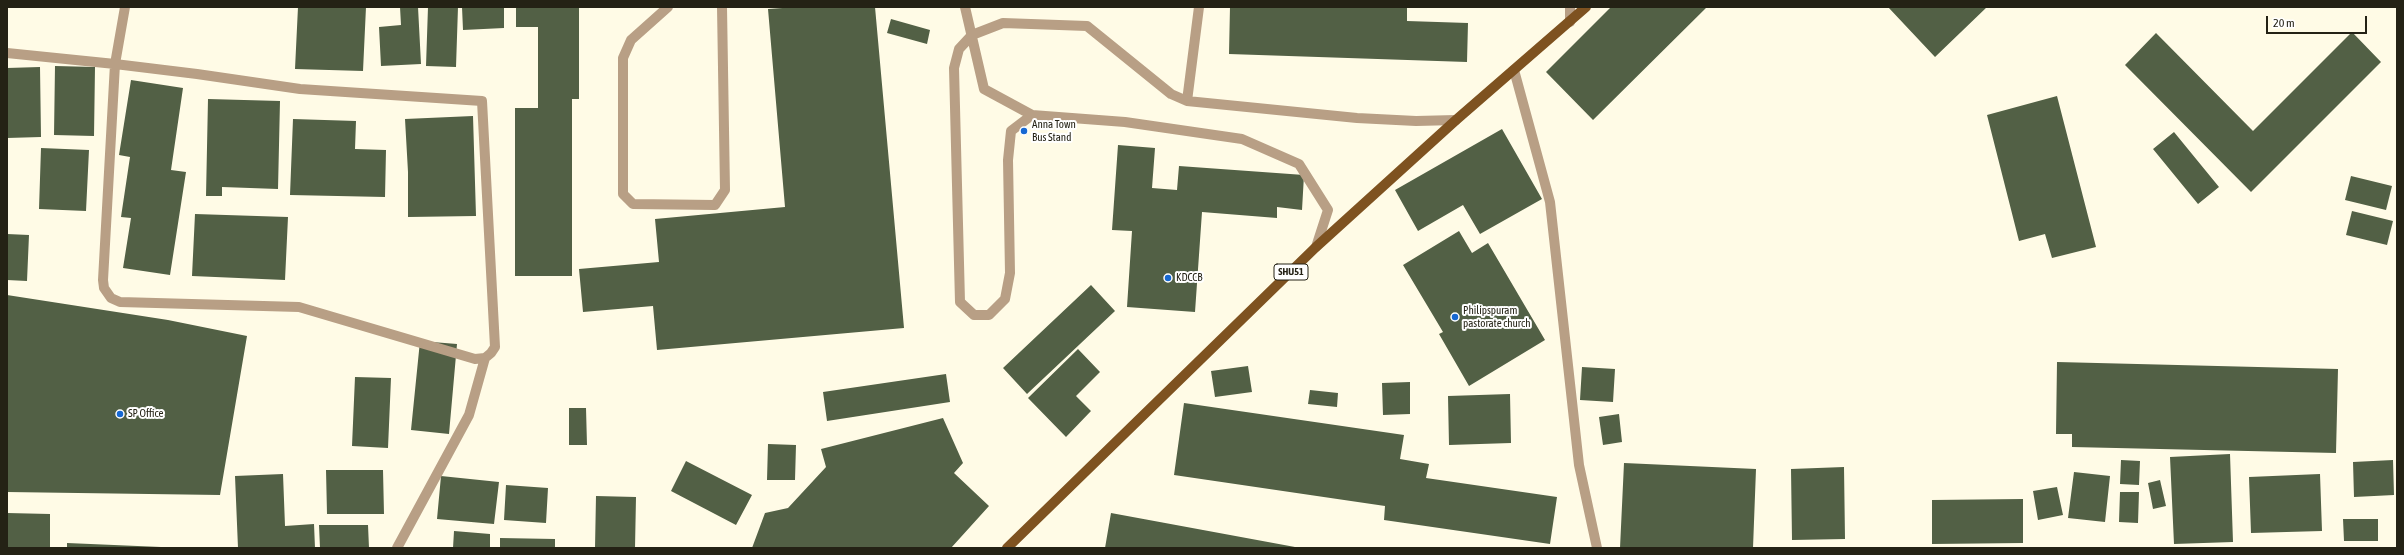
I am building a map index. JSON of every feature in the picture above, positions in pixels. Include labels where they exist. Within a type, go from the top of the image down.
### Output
[{"type":"main road","name":"SHU51","points":[[1007,548],[1316,247],[1456,120],[1586,7]]},
{"type":"street","points":[[7,53],[115,64],[300,89],[482,102],[495,347],[491,353],[485,358],[475,360],[299,307],[120,302],[111,298],[107,294],[103,280],[115,64],[125,7]]},
{"type":"street","points":[[668,7],[631,40],[623,58],[623,194],[633,204],[715,205],[725,190],[722,7]]},
{"type":"street","points":[[966,7],[984,89],[1032,115],[1125,122],[1242,139],[1299,164],[1328,210],[1316,247]]},
{"type":"street","points":[[1187,101],[1199,7]]},
{"type":"street","points":[[1570,7],[1570,22]]},
{"type":"street","points":[[1032,115],[1011,131],[1008,160],[1010,274],[1005,299],[989,315],[974,315],[960,302],[954,68],[959,49],[972,35],[1003,23],[1087,26],[1171,94],[1187,101],[1357,118],[1416,121],[1456,120]]},
{"type":"street","points":[[1514,70],[1550,202],[1579,465],[1597,548]]},
{"type":"street","points":[[397,548],[469,415],[485,358]]},
{"type":"building","points":[[298,7],[366,7],[363,71],[295,69]]},
{"type":"building","points":[[400,7],[418,7],[421,64],[381,66],[379,27],[401,25]]},
{"type":"building","points":[[428,7],[458,7],[456,67],[426,66]]},
{"type":"building","points":[[462,7],[504,7],[504,28],[463,30]]},
{"type":"building","points":[[516,7],[579,7],[579,99],[572,99],[572,276],[515,276],[515,108],[538,108],[538,27],[516,27]]},
{"type":"building","points":[[797,7],[875,7],[904,328],[657,350],[653,306],[583,312],[579,269],[659,262],[655,219],[785,207],[768,9]]},
{"type":"building","points":[[1230,7],[1407,7],[1407,21],[1468,23],[1467,62],[1229,54]]},
{"type":"building","points":[[1611,7],[1707,7],[1593,120],[1546,72]]},
{"type":"building","points":[[1888,7],[1987,7],[1935,57]]},
{"type":"building","points":[[891,19],[930,30],[927,44],[887,33]]},
{"type":"building","points":[[2352,32],[2381,62],[2251,192],[2125,65],[2156,33],[2253,131]]},
{"type":"building","points":[[55,66],[95,67],[94,136],[54,135]]},
{"type":"building","points":[[40,67],[41,137],[7,138],[7,68]]},
{"type":"building","points":[[131,80],[183,88],[171,170],[186,172],[170,275],[123,268],[131,218],[121,217],[130,157],[119,155]]},
{"type":"building","points":[[2057,96],[2096,247],[2052,258],[2045,234],[2019,241],[1987,115]]},
{"type":"building","points":[[208,99],[280,101],[278,189],[222,187],[222,196],[206,196]]},
{"type":"building","points":[[473,116],[476,216],[408,217],[408,172],[405,119]]},
{"type":"building","points":[[293,119],[356,121],[355,149],[386,150],[385,197],[290,195]]},
{"type":"building","points":[[1502,129],[1542,199],[1480,234],[1463,205],[1418,231],[1395,190]]},
{"type":"building","points":[[2174,132],[2219,187],[2198,204],[2153,149]]},
{"type":"building","points":[[1118,145],[1155,148],[1152,188],[1177,190],[1179,166],[1304,175],[1302,210],[1277,207],[1277,218],[1202,212],[1195,312],[1127,307],[1132,231],[1112,230]]},
{"type":"building","points":[[41,148],[89,150],[86,211],[39,209]]},
{"type":"building","points":[[2351,176],[2392,186],[2386,210],[2345,200]]},
{"type":"building","points":[[2352,211],[2393,221],[2387,245],[2346,235]]},
{"type":"building","points":[[195,214],[288,217],[285,280],[192,276]]},
{"type":"building","points":[[1459,231],[1472,253],[1488,243],[1545,340],[1469,386],[1439,334],[1443,332],[1403,265]]},
{"type":"building","points":[[7,234],[29,235],[27,281],[7,280]]},
{"type":"building","points":[[1091,285],[1115,311],[1027,394],[1003,368]]},
{"type":"building","name":"SP Office","points":[[7,295],[168,320],[247,336],[220,495],[7,492]]},
{"type":"building","points":[[420,341],[457,344],[449,434],[411,430]]},
{"type":"building","points":[[1078,349],[1100,372],[1076,396],[1091,411],[1066,437],[1028,398]]},
{"type":"building","points":[[2057,362],[2338,369],[2336,453],[2072,447],[2072,434],[2056,434]]},
{"type":"building","points":[[1248,366],[1252,392],[1215,397],[1211,371]]},
{"type":"building","points":[[1582,367],[1615,369],[1613,402],[1580,400]]},
{"type":"building","points":[[946,374],[950,402],[827,421],[823,392]]},
{"type":"building","points":[[355,377],[391,378],[388,448],[352,446]]},
{"type":"building","points":[[1410,382],[1410,414],[1383,415],[1382,383]]},
{"type":"building","points":[[1310,390],[1338,393],[1337,407],[1308,404]]},
{"type":"building","points":[[1510,394],[1511,443],[1449,445],[1448,396]]},
{"type":"building","points":[[1184,403],[1404,435],[1400,459],[1429,464],[1426,478],[1557,497],[1550,544],[1384,520],[1385,506],[1174,475]]},
{"type":"building","points":[[569,408],[586,408],[587,445],[569,445]]},
{"type":"building","points":[[1619,414],[1622,442],[1603,445],[1599,417]]},
{"type":"building","points":[[943,418],[963,463],[954,473],[989,506],[951,548],[752,548],[765,513],[788,508],[826,467],[821,449]]},
{"type":"building","points":[[768,444],[796,445],[795,480],[767,480]]},
{"type":"building","points":[[2230,454],[2233,542],[2174,544],[2170,457]]},
{"type":"building","points":[[2121,460],[2140,461],[2139,485],[2120,484]]},
{"type":"building","points":[[2393,460],[2394,495],[2354,497],[2353,462]]},
{"type":"building","points":[[686,461],[752,495],[736,525],[671,491]]},
{"type":"building","points":[[1624,463],[1756,469],[1753,548],[1620,548]]},
{"type":"building","points":[[1844,467],[1845,539],[1792,540],[1791,469]]},
{"type":"building","points":[[326,470],[383,470],[384,514],[327,514]]},
{"type":"building","points":[[2074,472],[2110,476],[2105,522],[2068,518]]},
{"type":"building","points":[[283,474],[285,526],[314,524],[315,548],[238,548],[235,476]]},
{"type":"building","points":[[2320,474],[2322,531],[2251,533],[2249,477]]},
{"type":"building","points":[[441,476],[499,482],[494,524],[437,519]]},
{"type":"building","points":[[2160,480],[2166,506],[2153,509],[2148,483]]},
{"type":"building","points":[[506,485],[548,488],[546,523],[504,520]]},
{"type":"building","points":[[2057,487],[2063,515],[2038,520],[2033,491]]},
{"type":"building","points":[[2120,492],[2139,492],[2138,523],[2119,522]]},
{"type":"building","points":[[596,496],[636,497],[635,548],[595,548]]},
{"type":"building","points":[[2023,499],[2023,543],[1932,544],[1932,500]]},
{"type":"building","points":[[7,513],[50,514],[50,548],[7,548]]},
{"type":"building","points":[[1111,513],[1295,547],[1295,548],[1105,548]]},
{"type":"building","points":[[2343,519],[2378,519],[2378,541],[2344,541]]},
{"type":"building","points":[[319,525],[368,525],[369,548],[320,548]]},
{"type":"building","points":[[454,531],[490,534],[490,548],[453,548]]},
{"type":"building","points":[[500,538],[555,539],[555,548],[500,548]]},
{"type":"building","points":[[67,543],[161,547],[161,548],[67,548]]},
{"type":"place","name":"Anna Town Bus Stand","points":[[1024,131]]},
{"type":"place","name":"KDCCB","points":[[1168,278]]},
{"type":"place","name":"Philipspuram pastorate church","points":[[1455,317]]},
{"type":"place","name":"SP Office","points":[[120,414]]}]
